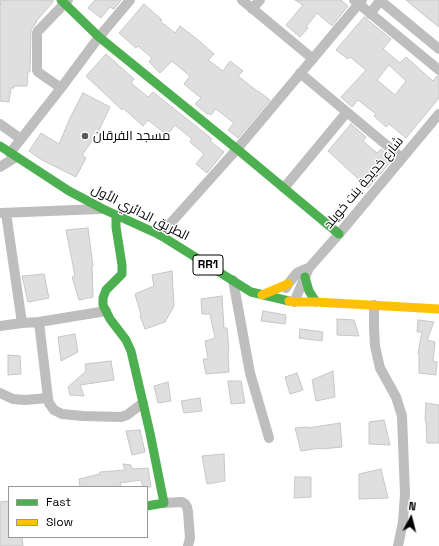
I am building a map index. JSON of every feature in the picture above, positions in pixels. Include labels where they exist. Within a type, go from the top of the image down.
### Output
[{"type":"street","points":[[0,167],[13,155],[21,139],[99,37],[130,0]]},
{"type":"street","points":[[242,0],[313,59]]},
{"type":"street","points":[[252,9],[260,0]]},
{"type":"street","points":[[61,88],[37,70],[37,35],[38,31],[65,1],[99,37],[339,234]]},
{"type":"street","points":[[160,235],[237,149],[313,59],[358,1],[370,14],[439,70]]},
{"type":"street","points":[[370,14],[379,2],[382,2],[439,49]]},
{"type":"street","points":[[300,73],[402,158]]},
{"type":"street","points":[[284,188],[347,112]]},
{"type":"street","name":"شارع خديجة بنت خويلد","points":[[307,273],[439,114]]},
{"type":"street","points":[[0,124],[21,139]]},
{"type":"street","name":"الطريق الدائري الأول","points":[[0,146],[69,191],[103,209],[160,235],[248,290],[262,295],[294,302],[439,309]]},
{"type":"street","points":[[22,323],[3,213],[103,209]]},
{"type":"street","points":[[116,214],[116,227],[122,274],[106,290],[103,298],[103,305],[110,319],[126,340],[131,351],[164,503]]},
{"type":"street","points":[[283,300],[288,284],[300,271],[307,273]]},
{"type":"street","points":[[307,273],[309,291],[316,302]]},
{"type":"street","points":[[294,302],[307,273]]},
{"type":"street","points":[[232,280],[250,373],[269,438]]},
{"type":"street","points":[[262,295],[288,284]]},
{"type":"street","points":[[374,305],[375,346],[380,368],[396,397],[402,416],[405,494],[403,522],[398,546]]},
{"type":"street","points":[[0,326],[39,322],[106,311]]},
{"type":"street","points":[[39,322],[48,398],[49,403],[54,410],[62,414],[121,417],[127,415],[143,403]]},
{"type":"street","points":[[0,393],[13,399],[24,400],[48,398]]},
{"type":"street","points":[[148,506],[182,502],[186,504],[190,538],[188,546]]},
{"type":"building","points":[[1,0],[53,0],[31,30],[30,72],[28,72],[27,86],[14,86],[14,88],[11,88],[9,102],[0,101]]},
{"type":"building","points":[[95,0],[121,0],[114,9],[110,7],[101,18],[88,8]]},
{"type":"building","points":[[295,0],[341,0],[348,6],[332,26],[317,13],[306,27],[308,28],[300,37],[286,25],[303,5]]},
{"type":"building","points":[[406,0],[439,0],[439,27],[425,16]]},
{"type":"building","points":[[144,4],[162,20],[160,21],[175,33],[180,26],[197,39],[214,54],[208,60],[223,71],[230,61],[243,71],[238,76],[270,100],[238,138],[228,130],[234,123],[216,109],[211,115],[208,113],[207,114],[195,104],[201,98],[184,84],[190,76],[172,61],[160,73],[149,62],[152,58],[138,46],[136,48],[119,33]]},
{"type":"building","points":[[364,17],[391,39],[383,49],[400,63],[406,57],[433,81],[437,76],[439,76],[439,98],[406,138],[389,124],[386,127],[374,116],[376,114],[358,100],[352,107],[341,97],[366,70],[350,57],[348,59],[336,50]],"holes":[[[389,65],[406,81],[395,95],[377,80]]]},
{"type":"building","points":[[106,54],[134,79],[131,83],[148,97],[153,92],[212,139],[210,141],[224,152],[207,173],[196,164],[204,154],[190,142],[192,139],[175,125],[167,135],[148,120],[143,126],[123,108],[122,110],[86,76]]},
{"type":"building","points":[[83,93],[110,107],[99,131],[82,155],[86,158],[76,177],[42,160],[29,151],[41,133],[59,144]]},
{"type":"building","points":[[351,124],[366,137],[363,141],[377,153],[381,149],[393,159],[368,188],[328,151]]},
{"type":"building","points":[[88,228],[93,266],[93,297],[79,300],[72,277],[75,276],[66,230]]},
{"type":"building","points":[[172,271],[174,306],[165,322],[145,329],[140,316],[135,294],[154,286],[152,275]]},
{"type":"building","points":[[44,274],[49,298],[28,302],[22,276]]},
{"type":"building","points":[[222,296],[224,328],[227,328],[229,372],[206,374],[203,359],[208,359],[205,341],[215,338],[210,314],[202,314],[201,299]]},
{"type":"building","points":[[263,311],[286,315],[285,324],[261,321]]},
{"type":"building","points":[[337,319],[354,320],[359,336],[337,335]]},
{"type":"building","points":[[418,320],[434,322],[427,340],[435,342],[433,361],[437,362],[436,375],[419,373],[418,353],[422,332],[417,332]]},
{"type":"building","points":[[300,329],[323,332],[322,341],[299,338]]},
{"type":"building","points":[[75,334],[78,352],[61,361],[58,337]]},
{"type":"building","points":[[8,355],[20,356],[21,374],[8,375]]},
{"type":"building","points":[[111,361],[114,380],[80,385],[84,396],[70,395],[68,387],[86,371],[85,364]]},
{"type":"building","points":[[333,371],[335,397],[316,401],[312,380]]},
{"type":"building","points":[[297,373],[303,390],[290,394],[285,377]]},
{"type":"building","points":[[228,381],[241,381],[245,403],[231,404]]},
{"type":"building","points":[[168,382],[171,401],[158,403],[154,386]]},
{"type":"building","points":[[200,398],[202,411],[184,413],[181,401]]},
{"type":"building","points":[[426,403],[439,405],[439,443],[427,443],[425,420]]},
{"type":"building","points":[[384,420],[390,445],[369,444],[369,422]]},
{"type":"building","points":[[340,423],[342,447],[301,451],[295,428],[308,428]]},
{"type":"building","points":[[140,430],[145,452],[132,455],[126,431]]},
{"type":"building","points":[[224,454],[225,481],[207,484],[202,456]]},
{"type":"building","points":[[123,464],[131,465],[132,469],[148,468],[151,487],[143,486],[141,480],[120,483],[121,486],[80,486],[79,479],[100,474],[100,472],[125,470]]},
{"type":"building","points":[[381,469],[388,498],[359,499],[359,474]]},
{"type":"building","points":[[295,477],[311,477],[311,497],[294,498]]},
{"type":"building","points":[[8,501],[8,538],[22,538],[23,546],[0,546],[0,502]]},
{"type":"traffic: fast","points":[[61,0],[99,37],[339,234]]},
{"type":"traffic: fast","points":[[0,146],[69,191],[103,209],[160,235],[251,292],[289,301]]},
{"type":"traffic: fast","points":[[116,215],[116,227],[122,274],[106,290],[103,298],[103,305],[110,319],[126,340],[131,351],[150,433],[164,503],[148,506]]},
{"type":"traffic: fast","points":[[305,277],[309,291],[316,302]]},
{"type":"traffic: slow","points":[[262,295],[288,284]]},
{"type":"traffic: slow","points":[[289,301],[439,309]]},
{"type":"place","name":"مسجد الفرقان","points":[[85,136]]}]
